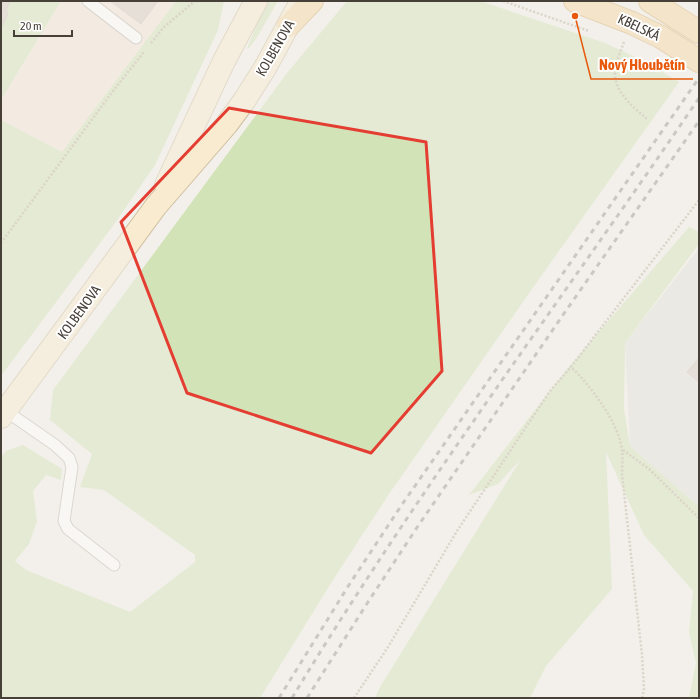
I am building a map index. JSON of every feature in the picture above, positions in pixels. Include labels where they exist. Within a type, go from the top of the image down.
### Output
[{"type":"main road","points":[[244,23],[246,1]]},
{"type":"main road","name":"KOLBENOVA","points":[[156,206],[224,61],[256,1]]},
{"type":"main road","name":"KOLBENOVA","points":[[4,414],[156,206],[222,130],[244,101],[265,68],[302,1]]},
{"type":"main road","points":[[288,26],[312,1]]},
{"type":"main road","name":"KBELSKÁ","points":[[575,1],[632,23],[661,37],[699,61]]},
{"type":"main road","name":"KBELSKÁ","points":[[650,1],[699,32]]},
{"type":"lane","points":[[88,1],[136,38]]},
{"type":"lane","points":[[4,414],[55,445],[69,458],[72,467],[64,521],[68,529],[114,565]]},
{"type":"path","points":[[150,44],[164,27],[195,1]]},
{"type":"path","points":[[502,1],[592,32]]},
{"type":"path","points":[[624,42],[615,70],[618,88],[633,107],[646,119]]},
{"type":"path","points":[[1,243],[113,90],[146,50]]},
{"type":"path","points":[[354,698],[388,647],[457,531],[550,391],[571,367],[699,200]]},
{"type":"path","points":[[571,367],[590,386],[615,427],[622,449],[622,474],[642,654],[644,689],[642,698]]},
{"type":"path","points":[[622,449],[649,469],[699,518]]},
{"type":"highlighted area","points":[[229,108],[426,142],[442,371],[371,453],[187,393],[121,222]]},
{"type":"shaded area","points":[[61,1],[176,1],[62,153],[1,120],[1,100]]},
{"type":"shaded area","points":[[699,248],[699,507],[630,446],[625,343]]},
{"type":"green space","points":[[10,1],[61,1],[1,100],[1,24],[3,25],[8,13],[6,11]]},
{"type":"green space","points":[[176,1],[224,1],[218,30],[155,165],[115,223],[1,376],[1,120],[62,152]]},
{"type":"green space","points":[[267,1],[278,1],[256,39],[248,49],[247,48]]},
{"type":"green space","points":[[347,1],[480,1],[605,43],[646,62],[679,82],[387,497],[333,580],[260,698],[1,698],[1,457],[6,451],[23,445],[62,469],[61,480],[46,475],[33,491],[37,521],[29,544],[15,561],[26,570],[130,612],[195,562],[195,555],[104,490],[80,487],[92,454],[50,420],[53,390],[287,73]]},
{"type":"green space","points":[[689,227],[699,232],[699,244],[625,343],[624,409],[630,446],[699,507],[699,698],[689,698],[696,663],[689,633],[693,591],[644,535],[606,452],[612,589],[546,666],[530,698],[375,698],[380,687],[521,459],[498,484],[469,495],[567,369]]},
{"type":"building","points":[[1,1],[10,1],[6,11],[8,13],[3,25],[1,24]]},
{"type":"building","points":[[110,1],[158,1],[141,24]]},
{"type":"building","points":[[699,358],[699,382],[687,372]]},
{"type":"railway","points":[[279,698],[347,588],[401,506],[699,78]]},
{"type":"railway","points":[[292,698],[389,545],[491,395],[648,173],[699,98]]},
{"type":"railway","points":[[307,698],[418,526],[565,312],[699,121]]},
{"type":"place","name":"Nový Hloubětín","points":[[575,16]]}]
